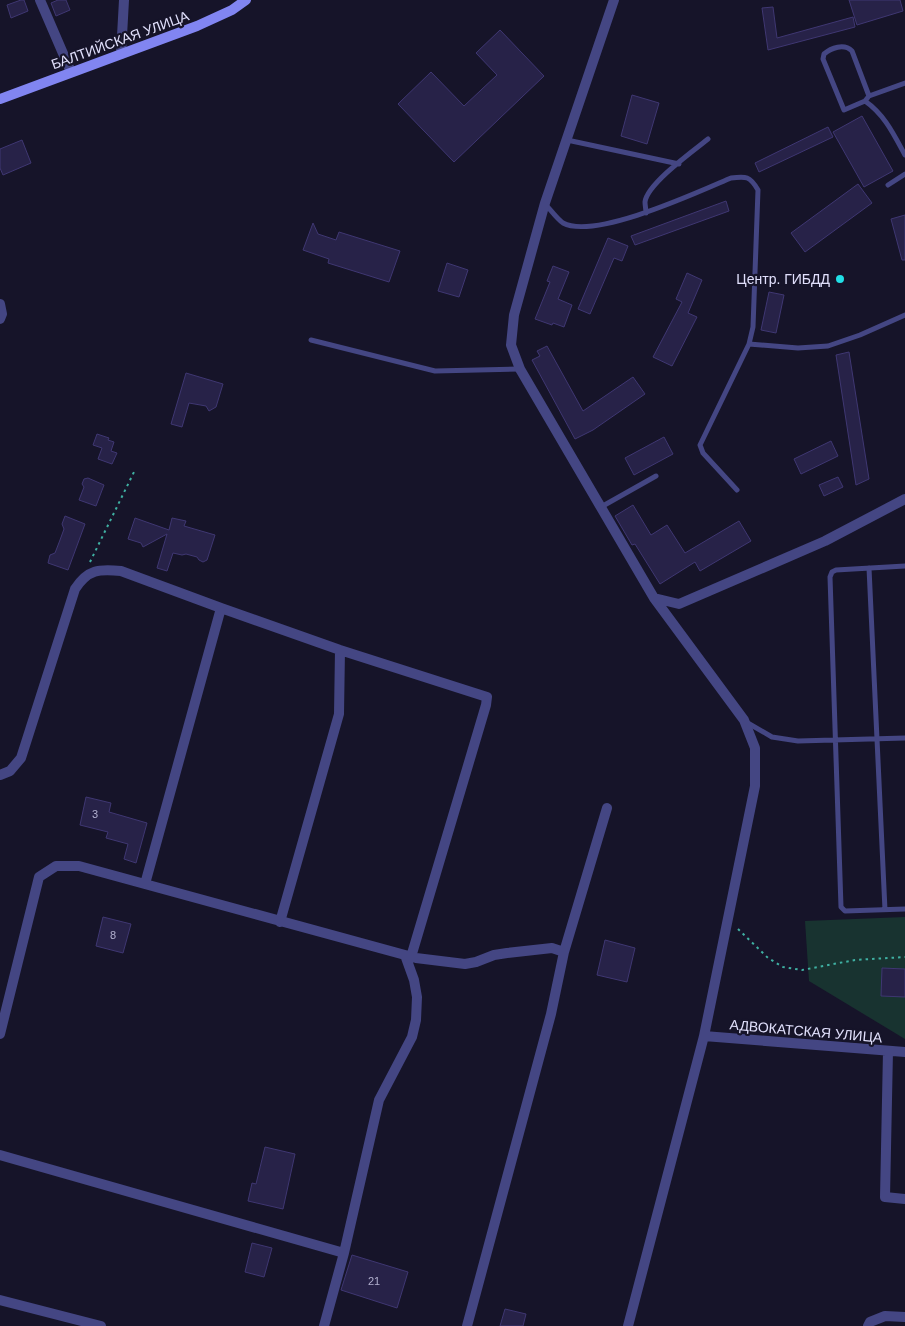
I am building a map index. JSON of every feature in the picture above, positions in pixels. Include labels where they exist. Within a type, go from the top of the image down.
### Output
[{"type":"main road","name":"БАЛТИЙСКАЯ УЛИЦА","points":[[0,100],[197,26],[232,10],[246,0]]},
{"type":"street","points":[[40,0],[71,72]]},
{"type":"street","points":[[120,54],[124,0]]},
{"type":"street","points":[[614,0],[545,203],[514,315],[511,345],[520,369],[654,598],[744,720],[755,748],[755,786],[704,1036],[628,1326]]},
{"type":"street","points":[[654,598],[679,604],[825,541],[905,498]]},
{"type":"street","points":[[0,775],[10,771],[21,758],[75,589],[82,578],[94,571],[121,571],[340,650],[487,697],[408,956],[416,996],[416,1020],[412,1037],[379,1100],[344,1253],[324,1326]]},
{"type":"street","points":[[145,884],[221,608]]},
{"type":"street","points":[[280,922],[340,714],[340,650]]},
{"type":"street","points":[[467,1326],[551,1014],[564,952],[607,808]]},
{"type":"street","points":[[0,1034],[39,877],[56,866],[79,866],[408,956],[464,964],[507,952],[552,948],[564,952]]},
{"type":"street","name":"АДВОКАТСКАЯ УЛИЦА","points":[[704,1036],[905,1052]]},
{"type":"street","points":[[888,1051],[885,1197],[905,1199]]},
{"type":"street","points":[[0,1155],[344,1253]]},
{"type":"street","points":[[0,1300],[101,1326]]},
{"type":"street","points":[[868,1326],[870,1322],[885,1316],[905,1317]]},
{"type":"lane","points":[[905,83],[867,99],[844,110],[823,58],[824,54],[827,50],[844,46],[852,51],[867,99],[878,110],[889,126],[905,155]]},
{"type":"lane","points":[[646,213],[645,201],[657,182],[708,139]]},
{"type":"lane","points":[[566,140],[679,164]]},
{"type":"lane","points":[[888,184],[905,174]]},
{"type":"lane","points":[[545,203],[562,223],[574,226],[591,226],[646,213],[731,178],[744,176],[753,182],[758,190],[753,327],[749,344],[700,445],[703,453],[737,490]]},
{"type":"lane","points":[[749,344],[798,348],[828,346],[860,336],[905,315]]},
{"type":"lane","points":[[311,340],[436,371],[520,369]]},
{"type":"lane","points":[[601,507],[656,476]]},
{"type":"lane","points":[[905,566],[836,570],[832,572],[830,577],[841,907],[845,911],[905,909]]},
{"type":"lane","points":[[869,568],[885,910]]},
{"type":"lane","points":[[744,720],[772,737],[798,741],[905,738]]},
{"type":"path","points":[[82,578],[134,472]]},
{"type":"path","points":[[727,923],[742,932],[768,958],[783,967],[802,970],[855,960],[905,957]]},
{"type":"green space","points":[[905,917],[905,1039],[809,981],[805,921]]},
{"type":"building","points":[[24,0],[28,11],[11,18],[7,5]]},
{"type":"building","points":[[58,0],[66,0],[70,10],[56,16],[51,3]]},
{"type":"building","points":[[849,0],[900,0],[903,11],[857,25]]},
{"type":"building","points":[[773,7],[777,38],[853,17],[855,27],[768,50],[762,8]]},
{"type":"building","points":[[500,30],[544,76],[454,162],[398,104],[431,72],[464,106],[497,75],[476,53]]},
{"type":"building","points":[[632,95],[659,103],[647,144],[621,136]]},
{"type":"building","points":[[862,116],[893,171],[864,187],[833,132]]},
{"type":"building","points":[[828,127],[833,137],[759,172],[755,163]]},
{"type":"building","points":[[22,140],[31,163],[3,175],[0,168],[0,149]]},
{"type":"building","points":[[858,184],[872,203],[805,252],[791,233]]},
{"type":"building","points":[[726,201],[729,211],[635,245],[631,236]]},
{"type":"building","points":[[905,215],[905,260],[902,260],[891,219]]},
{"type":"building","points":[[313,223],[318,234],[336,240],[339,232],[400,251],[389,282],[328,263],[329,259],[303,250]]},
{"type":"building","points":[[608,238],[628,246],[622,261],[614,258],[590,314],[578,309]]},
{"type":"building","points":[[447,263],[468,270],[459,297],[438,291]]},
{"type":"building","points":[[553,266],[569,272],[558,299],[572,305],[564,327],[535,319],[550,282],[547,281]]},
{"type":"building","points":[[687,273],[702,280],[688,313],[697,317],[672,366],[653,357],[682,302],[676,299]]},
{"type":"building","points":[[769,292],[784,295],[776,333],[761,330]]},
{"type":"building","points":[[547,346],[583,411],[633,377],[645,394],[593,430],[575,439],[532,360],[540,356],[537,351]]},
{"type":"building","points":[[849,352],[869,479],[856,485],[836,355]]},
{"type":"building","points":[[186,373],[223,384],[216,407],[209,411],[206,406],[189,403],[182,427],[171,424]]},
{"type":"building","points":[[97,434],[114,442],[111,451],[117,453],[112,464],[98,459],[102,448],[93,445]]},
{"type":"building","points":[[664,437],[673,454],[634,475],[625,458]]},
{"type":"building","points":[[831,441],[838,456],[801,474],[794,459]]},
{"type":"building","points":[[838,477],[843,487],[824,496],[819,485]]},
{"type":"building","points":[[88,478],[104,485],[96,506],[79,500],[84,487],[82,484],[84,479]]},
{"type":"building","points":[[633,505],[651,535],[667,525],[685,553],[739,521],[751,541],[700,571],[695,562],[660,584],[635,544],[632,545],[615,516]]},
{"type":"building","points":[[65,516],[85,524],[68,570],[48,563],[50,555],[55,553],[64,529],[62,524]]},
{"type":"building","points":[[135,518],[169,530],[172,518],[186,521],[184,526],[215,535],[207,560],[203,562],[197,557],[173,553],[167,571],[157,568],[167,534],[143,547],[141,543],[128,539]]},
{"type":"building","points":[[86,797],[111,803],[109,812],[147,823],[136,863],[124,859],[128,844],[106,838],[108,832],[80,825]]},
{"type":"building","points":[[103,917],[131,924],[123,953],[96,946]]},
{"type":"building","points":[[605,940],[635,948],[627,982],[597,975]]},
{"type":"building","points":[[882,968],[905,969],[905,997],[881,996]]},
{"type":"building","points":[[265,1147],[295,1154],[283,1209],[248,1201],[252,1183],[256,1184]]},
{"type":"building","points":[[252,1243],[272,1248],[264,1277],[245,1272]]},
{"type":"building","points":[[352,1255],[408,1272],[397,1308],[341,1290]]},
{"type":"building","points":[[505,1309],[526,1314],[523,1326],[500,1326]]},
{"type":"place","name":"Центр. ГИБДД","points":[[840,279]]}]
